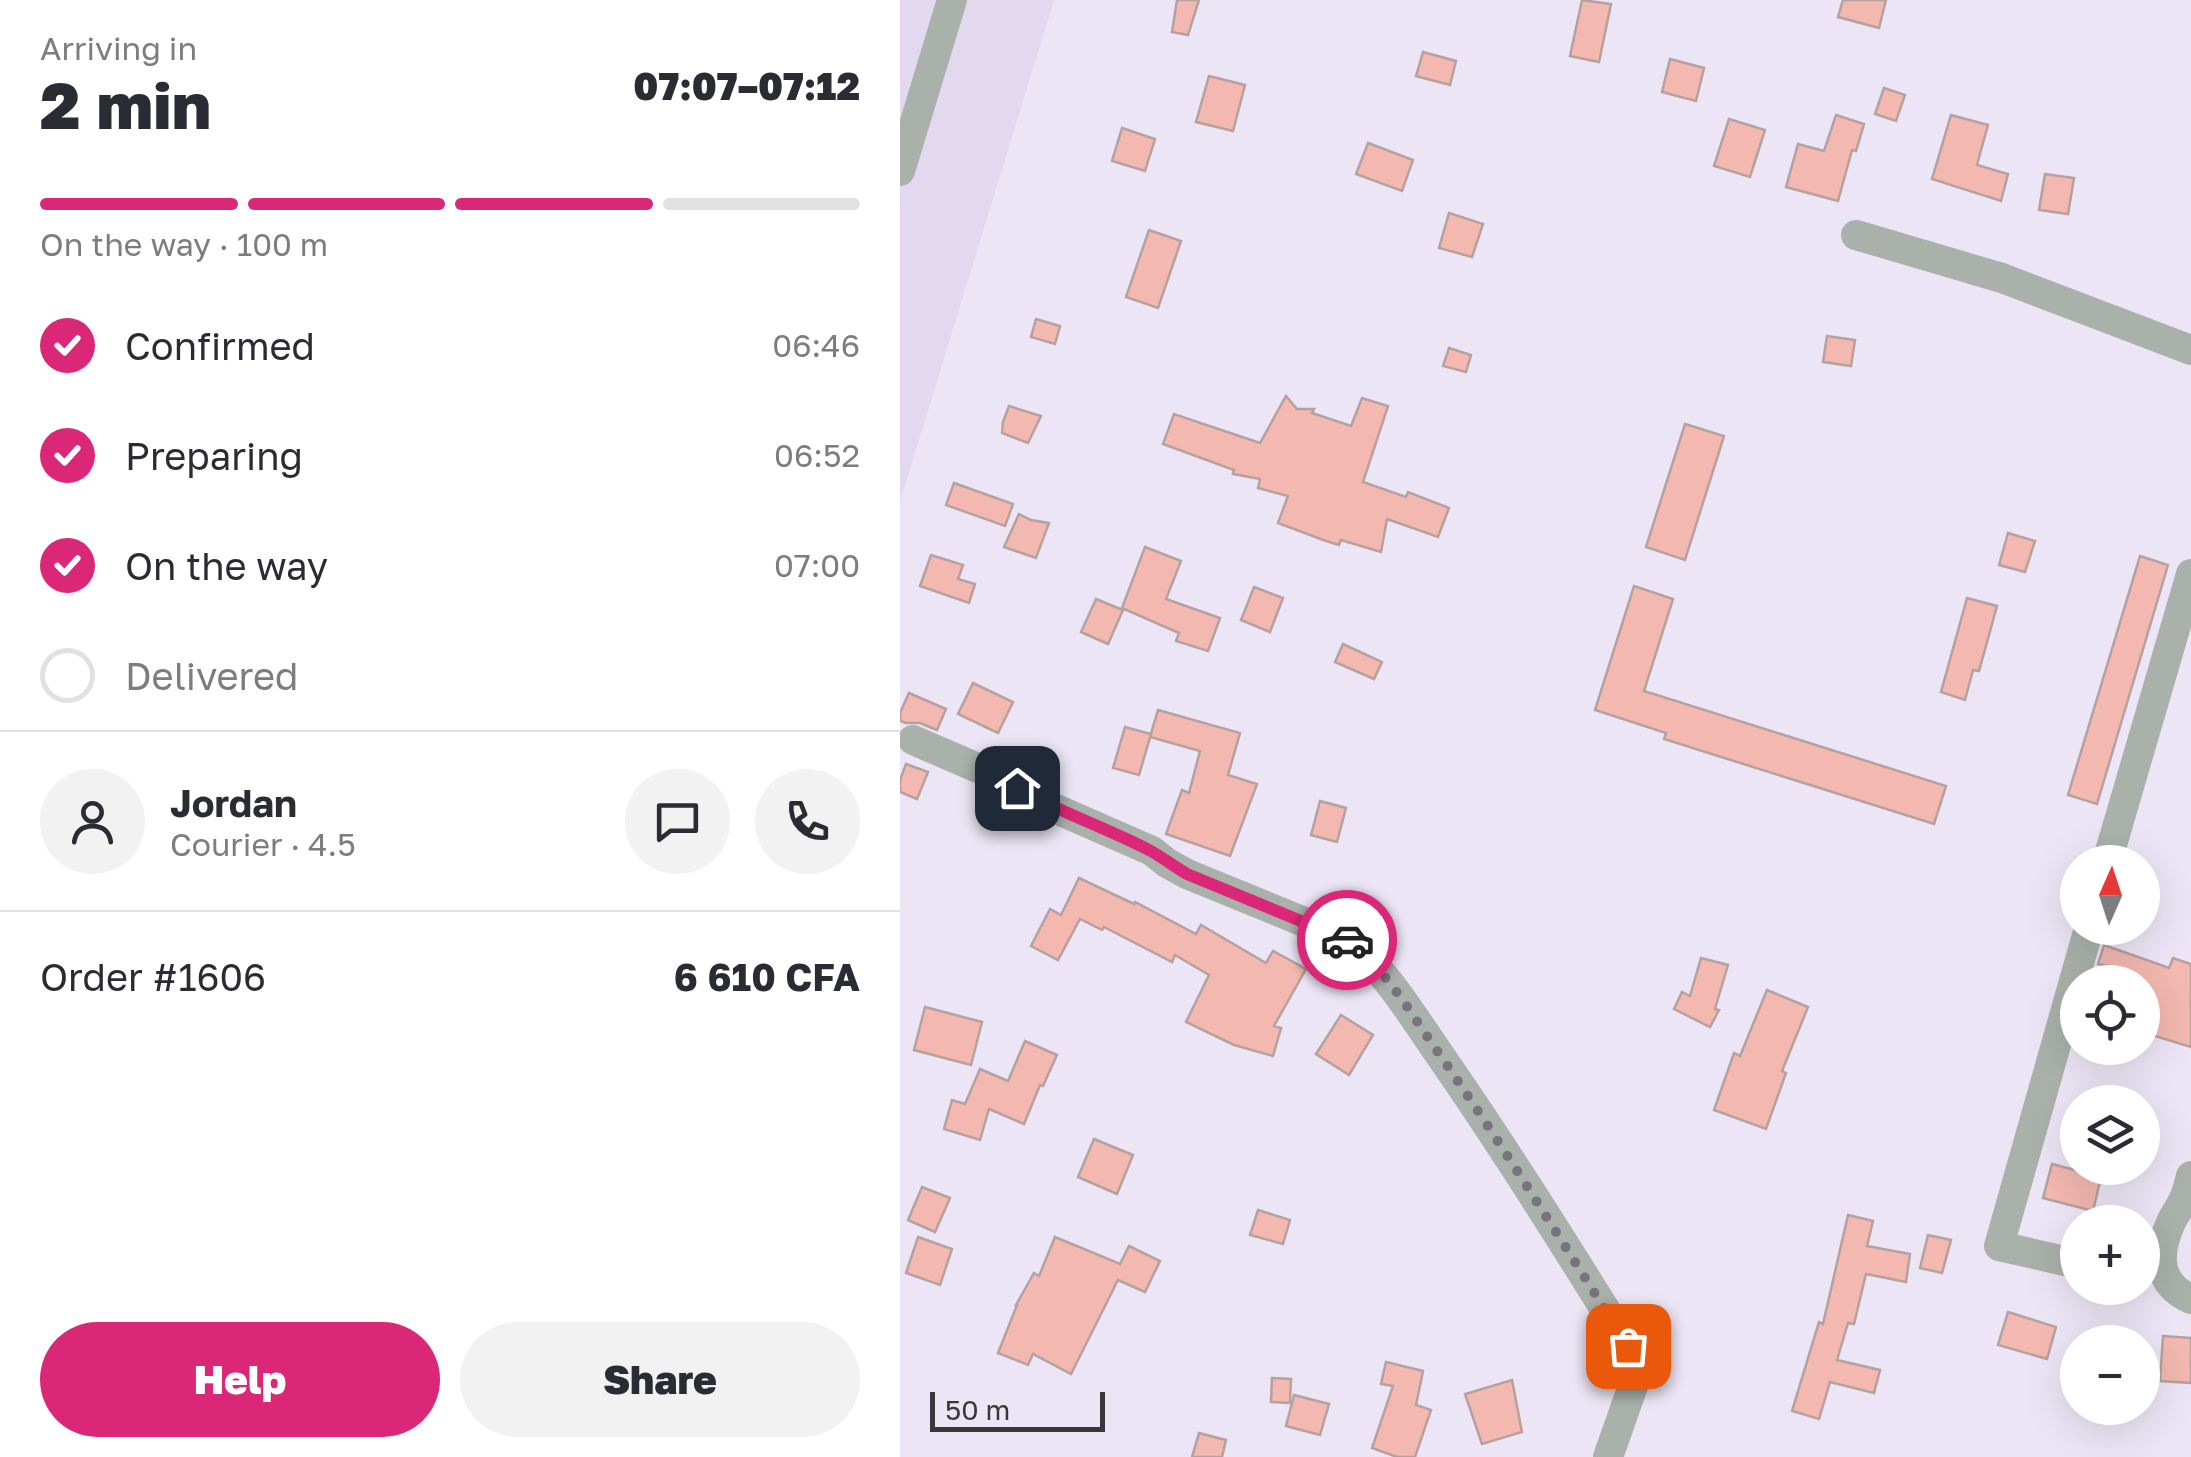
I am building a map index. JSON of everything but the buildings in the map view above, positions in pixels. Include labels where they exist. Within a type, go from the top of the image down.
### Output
[{"type":"street","points":[[900,170],[952,0]]},
{"type":"street","points":[[1856,235],[2002,278],[2191,350]]},
{"type":"street","points":[[2112,845],[2191,574]]},
{"type":"street","points":[[913,740],[1152,851],[1187,874],[1346,940],[1366,954],[1465,1091],[1628,1346],[1633,1386],[1608,1457]]},
{"type":"street","points":[[2060,1260],[1999,1246],[2083,945]]},
{"type":"street","points":[[2168,1288],[2161,1268],[2165,1243],[2191,1176]]},
{"type":"shaded area","points":[[900,0],[1054,0],[900,502]]},
{"type":"way so far","points":[[1347,940],[1384,975],[1465,1091],[1628,1346]]},
{"type":"route","points":[[1017,788],[1152,851],[1187,874],[1347,940]]}]
